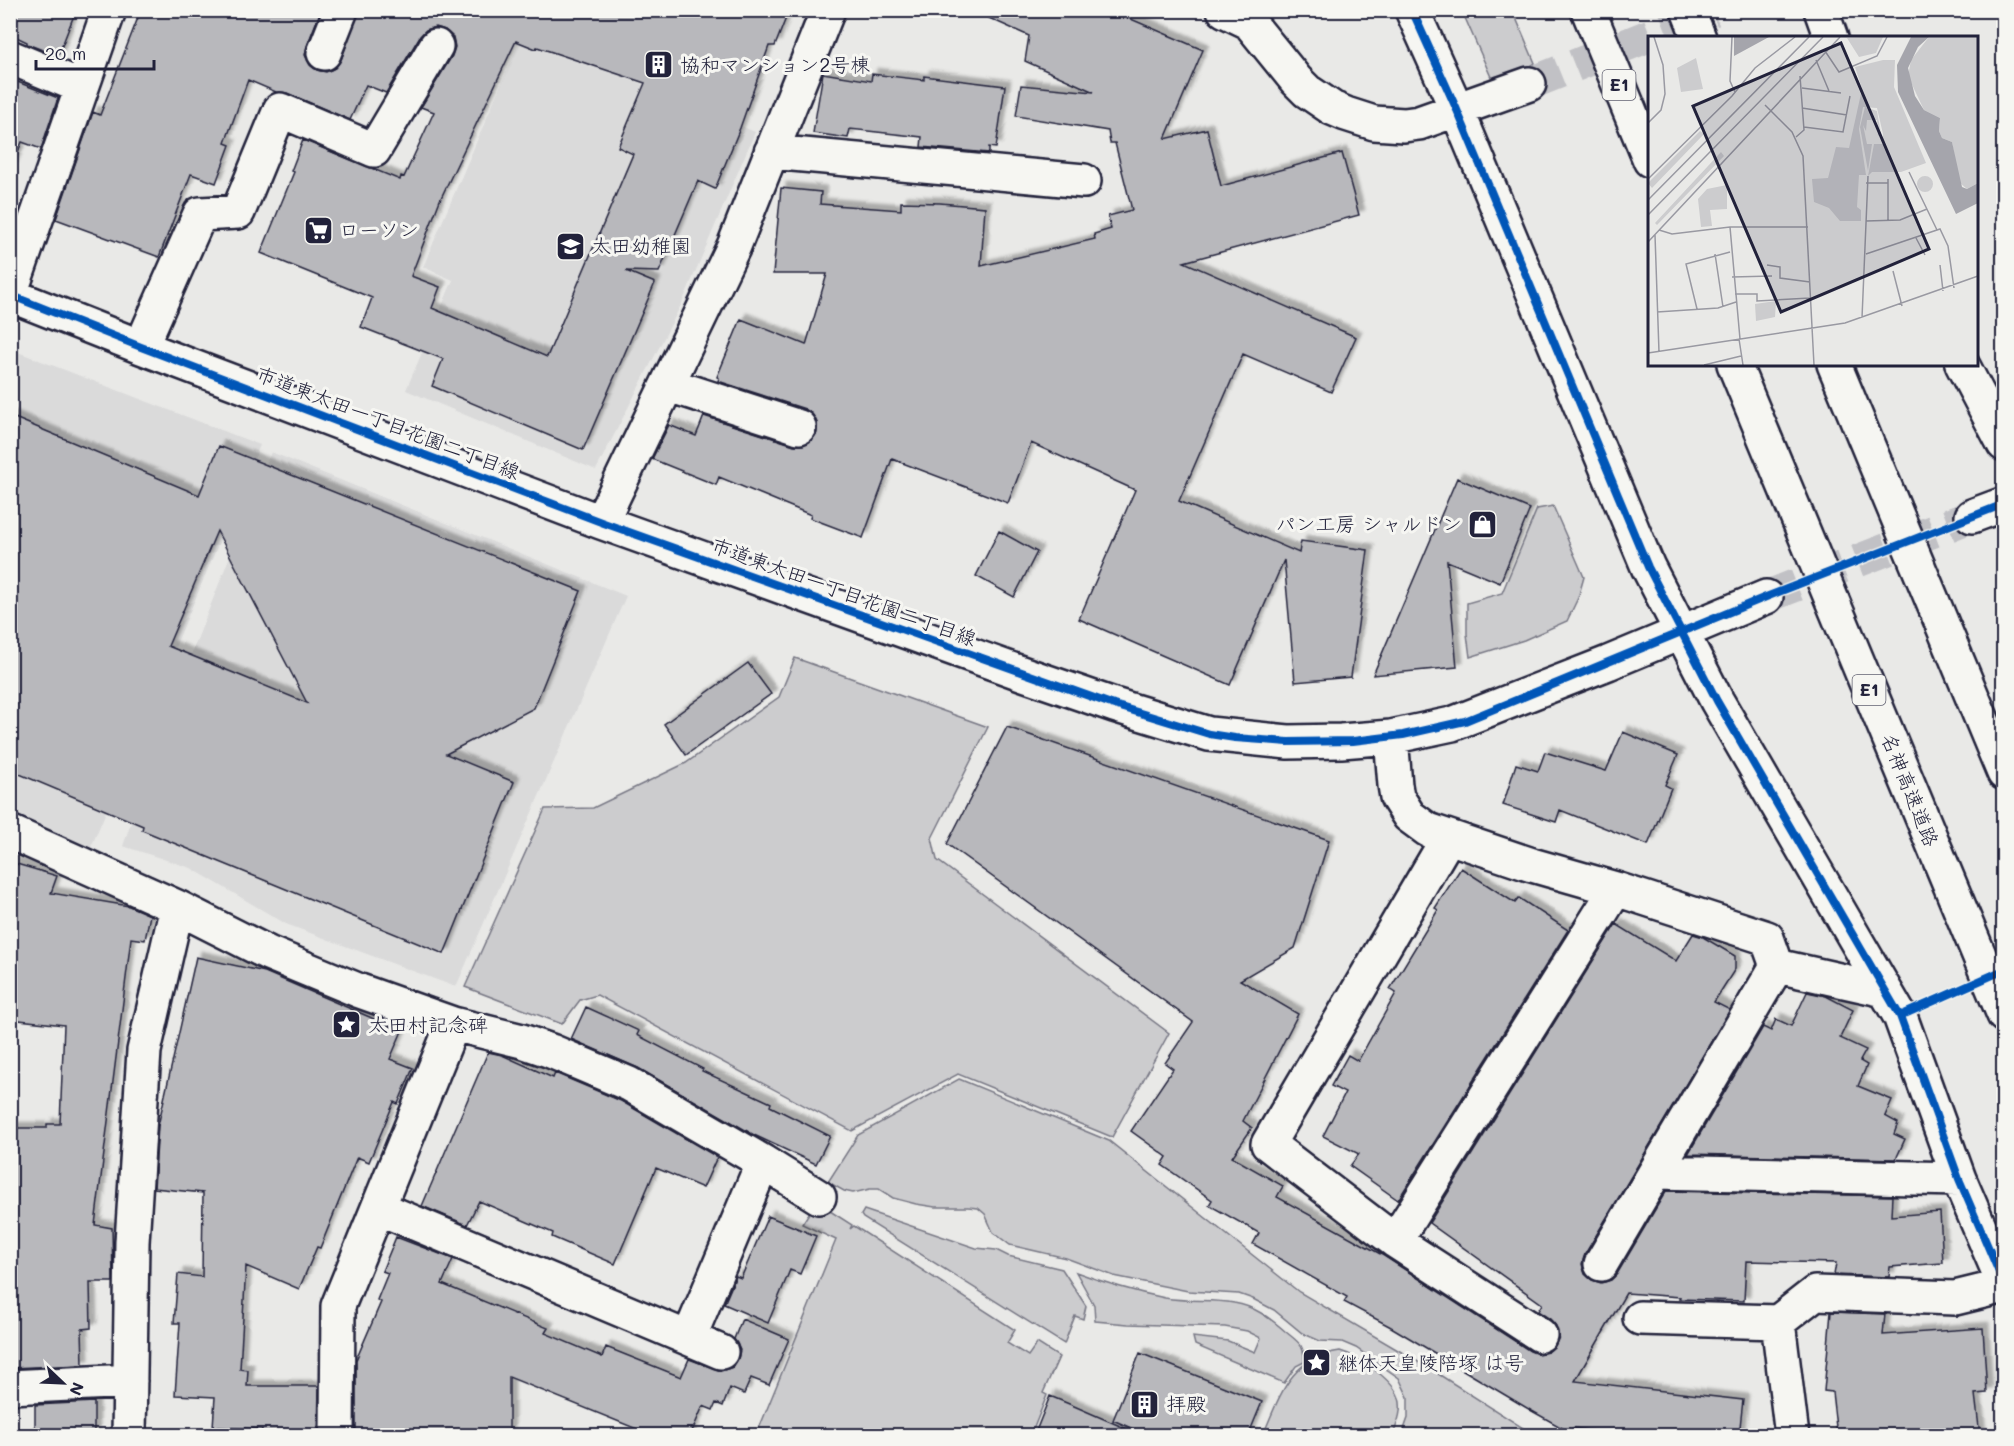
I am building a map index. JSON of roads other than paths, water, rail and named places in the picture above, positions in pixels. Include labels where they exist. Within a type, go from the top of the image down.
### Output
[{"type":"main road","points":[[10,294],[109,10]]},
{"type":"main road","points":[[324,53],[341,10]]},
{"type":"main road","points":[[601,522],[734,246],[828,10]]},
{"type":"main road","points":[[1224,10],[1249,22],[1302,85],[1319,100],[1346,114],[1374,123],[1404,125],[1419,123],[1530,84]]},
{"type":"main road","points":[[1412,10],[1457,110],[1648,567],[1723,711],[1900,1016],[1959,1179],[2004,1285],[1955,1298],[1815,1293],[1778,1322],[1640,1318]]},
{"type":"main road","name":"E1","points":[[1587,10],[1648,155]]},
{"type":"main road","points":[[1688,10],[1698,36]]},
{"type":"main road","points":[[1821,10],[1830,36]]},
{"type":"main road","points":[[141,347],[200,214],[238,212],[280,110],[374,150],[436,46]]},
{"type":"main road","points":[[10,57],[82,87]]},
{"type":"main road","points":[[771,152],[1084,181]]},
{"type":"main road","name":"市道東太田一丁目花園二丁目線","points":[[10,294],[141,347],[601,522],[1024,674],[1209,734],[1294,742],[1353,741],[1465,721],[1766,597]]},
{"type":"main road","name":"名神高速道路","points":[[1735,366],[2004,1015]]},
{"type":"main road","points":[[1835,366],[2004,773]]},
{"type":"main road","points":[[1964,366],[1991,392],[2004,444]]},
{"type":"main road","points":[[669,385],[799,427]]},
{"type":"main road","points":[[1972,516],[2004,504]]},
{"type":"main road","points":[[1391,736],[1395,785],[1402,807],[1417,824],[1448,838],[1767,938],[1777,966]]},
{"type":"main road","points":[[10,832],[177,908],[268,953],[360,991],[453,1024],[522,1041],[551,1051],[629,1084],[764,1162],[819,1197]]},
{"type":"main road","points":[[1448,838],[1268,1144],[1395,1242],[1540,1335]]},
{"type":"main road","points":[[1395,1242],[1616,889]]},
{"type":"main road","points":[[129,1436],[132,1242],[144,1051],[177,908]]},
{"type":"main road","points":[[1777,966],[1884,990]]},
{"type":"main road","points":[[1601,1264],[1777,966]]},
{"type":"main road","points":[[337,1436],[338,1306],[453,1024]]},
{"type":"main road","points":[[689,1338],[764,1162]]},
{"type":"main road","points":[[1656,1172],[1959,1179]]},
{"type":"main road","points":[[379,1208],[721,1352]]},
{"type":"main road","points":[[1778,1322],[1792,1436]]},
{"type":"main road","points":[[10,1387],[130,1381]]},
{"type":"tunnel","points":[[1648,36],[1713,10]]},
{"type":"tunnel","points":[[1529,84],[1648,36]]},
{"type":"tunnel","points":[[1766,597],[1972,516]]},
{"type":"place","name":"協和マンション2号棟","points":[[659,65]]},
{"type":"place","name":"ローソン","points":[[318,230]]},
{"type":"place","name":"太田幼稚園","points":[[570,246]]},
{"type":"place","name":"パン工房 シャルドン","points":[[1483,524]]},
{"type":"place","name":"太田村記念碑","points":[[347,1025]]},
{"type":"place","name":"継体天皇陵陪塚 は号","points":[[1317,1363]]},
{"type":"place","name":"拝殿","points":[[1145,1404]]}]
